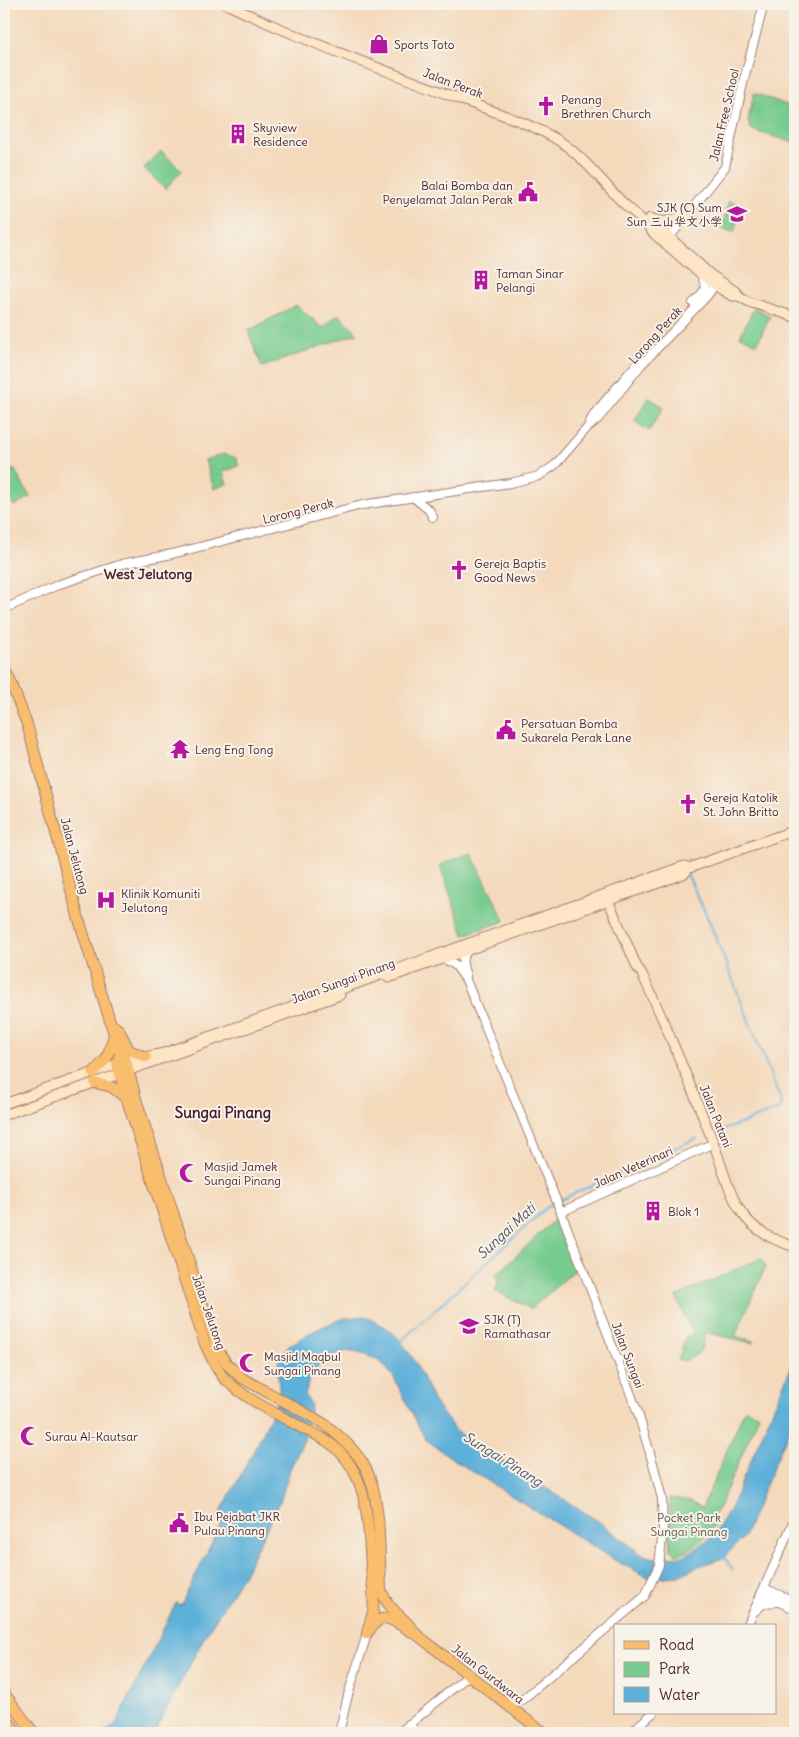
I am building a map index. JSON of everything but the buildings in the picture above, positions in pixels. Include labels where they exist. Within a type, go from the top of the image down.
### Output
[{"type":"main road","name":"Jalan Perak","points":[[226,4],[312,43],[474,104],[554,138],[574,152],[637,215],[647,223],[657,226],[667,240],[701,275],[735,291],[749,302],[795,318]]},
{"type":"main road","points":[[637,215],[672,222],[692,211]]},
{"type":"main road","name":"Jalan Perak","points":[[667,240],[717,283]]},
{"type":"main road","name":"Jalan Jelutong","points":[[4,665],[27,724],[78,916],[122,1065],[127,1100],[205,1344],[225,1380],[266,1408],[331,1444],[346,1458],[358,1477],[363,1492],[368,1528],[373,1607],[367,1634]]},
{"type":"main road","name":"Jalan Sungai Pinang","points":[[4,1115],[122,1065],[164,1053],[609,897],[685,873],[689,868],[795,830]]},
{"type":"main road","name":"Jalan Sungai Pinang","points":[[122,1065],[469,950],[609,897]]},
{"type":"main road","name":"Jalan Patani","points":[[609,897],[641,966],[640,970],[714,1143],[735,1200],[742,1213],[762,1233],[795,1247]]},
{"type":"main road","points":[[111,1024],[119,1030],[129,1050],[146,1057]]},
{"type":"main road","points":[[114,1035],[107,1058],[94,1078],[112,1086],[127,1100]]},
{"type":"main road","name":"Jalan Jelutong","points":[[122,1065],[136,1099],[218,1350],[234,1372],[323,1423],[349,1446],[365,1467],[373,1489],[383,1597]]},
{"type":"main road","name":"Jalan Sungai Pinang","points":[[4,1104],[94,1078]]},
{"type":"main road","name":"Jalan Gurdwara","points":[[383,1597],[390,1608],[416,1634],[546,1733]]},
{"type":"main road","name":"Jalan Gurdwara","points":[[367,1634],[375,1623],[387,1618],[416,1634]]},
{"type":"main road","points":[[4,1692],[34,1733]]},
{"type":"main road","points":[[4,1715],[17,1733]]},
{"type":"street","name":"Jalan Free School","points":[[667,240],[692,211],[725,167],[744,79],[764,4]]},
{"type":"street","name":"Lorong Perak","points":[[587,428],[594,414],[628,373],[703,292],[705,282],[701,275]]},
{"type":"street","name":"Lorong Perak","points":[[4,609],[60,584],[108,568],[270,530],[362,505],[510,483],[539,476],[560,460],[587,428],[598,419],[641,366],[717,283]]},
{"type":"street","points":[[413,497],[430,510],[432,517]]},
{"type":"street","name":"Jalan Sungai","points":[[469,950],[464,953],[462,959],[466,980],[554,1194],[645,1434],[662,1499],[663,1531],[659,1565],[645,1596],[522,1700]]},
{"type":"street","name":"Jalan Sungai","points":[[445,958],[456,966],[466,980]]},
{"type":"street","name":"Jalan Veterinari","points":[[560,1210],[714,1143]]},
{"type":"street","points":[[748,1624],[795,1518]]},
{"type":"street","points":[[772,1570],[772,1582],[780,1599]]},
{"type":"street","points":[[762,1591],[780,1599],[795,1609]]},
{"type":"street","points":[[753,1614],[765,1603],[780,1599],[795,1602]]},
{"type":"street","points":[[339,1733],[348,1695],[367,1634]]},
{"type":"street","points":[[399,1733],[468,1675]]},
{"type":"street","points":[[504,1702],[514,1703],[522,1700]]},
{"type":"street","points":[[519,1714],[522,1700]]},
{"type":"street","points":[[630,1733],[652,1714]]},
{"type":"street","points":[[409,1724],[417,1733]]},
{"type":"green space","points":[[754,93],[795,108],[795,143],[750,128],[748,120]]},
{"type":"green space","points":[[161,151],[182,171],[165,189],[144,168]]},
{"type":"green space","points":[[729,201],[741,205],[734,232],[722,229]]},
{"type":"green space","points":[[296,305],[323,328],[338,314],[358,333],[262,367],[248,331]]},
{"type":"green space","points":[[754,308],[770,316],[757,344],[740,336]]},
{"type":"green space","points":[[649,398],[664,407],[649,431],[634,421]]},
{"type":"green space","points":[[224,454],[236,458],[239,466],[223,472],[227,484],[214,489],[205,460]]},
{"type":"green space","points":[[14,469],[30,497],[14,506],[4,487],[4,475]]},
{"type":"green space","points":[[471,853],[505,921],[464,935],[440,865]]},
{"type":"green space","points":[[555,1219],[576,1269],[531,1309],[495,1291],[498,1284],[496,1275]]},
{"type":"green space","points":[[761,1258],[766,1266],[735,1336],[753,1341],[753,1343],[707,1333],[704,1334],[702,1347],[698,1353],[692,1358],[678,1360],[686,1337],[693,1333],[676,1297]]},
{"type":"green space","name":"Pocket Park Sungai Pinang","points":[[745,1409],[759,1415],[719,1507],[712,1517],[717,1522],[694,1546],[682,1553],[676,1554],[671,1549],[669,1531],[670,1498],[691,1501],[702,1508]]},
{"type":"water","points":[[365,1316],[387,1328],[401,1341],[414,1360],[434,1402],[455,1430],[477,1447],[498,1458],[595,1519],[641,1554],[652,1558],[683,1556],[714,1535],[730,1509],[795,1358],[795,1415],[744,1537],[723,1558],[678,1576],[650,1578],[616,1561],[456,1461],[425,1439],[393,1376],[380,1361],[363,1354],[347,1351],[326,1357],[315,1369],[308,1383],[305,1396],[311,1405],[304,1440],[290,1469],[281,1499],[244,1574],[205,1636],[154,1733],[103,1733],[116,1724],[176,1603],[181,1605],[223,1520],[218,1517],[257,1445],[277,1401],[279,1394],[278,1362],[281,1356],[285,1350],[297,1341],[323,1327],[346,1318]]},
{"type":"waterway","name":"Sungai Mati","points":[[688,876],[710,923],[781,1101],[780,1108],[777,1110],[724,1130]]},
{"type":"waterway","name":"Sungai Mati","points":[[558,1201],[697,1138]]},
{"type":"waterway","name":"Sungai Mati","points":[[401,1341],[547,1207],[554,1203]]},
{"type":"waterway","points":[[723,1555],[733,1570]]},
{"type":"place","name":"Sports Toto","points":[[379,44]]},
{"type":"place","name":"Penang Brethren Church","points":[[546,106]]},
{"type":"place","name":"Skyview Residence","points":[[238,134]]},
{"type":"place","name":"Balai Bomba dan Penyelamat Jalan Perak","points":[[528,192]]},
{"type":"place","name":"SJK (C) Sum Sun 三山华文小学","points":[[737,214]]},
{"type":"place","name":"Taman Sinar Pelangi","points":[[481,280]]},
{"type":"place","name":"Gereja Baptis Good News","points":[[459,570]]},
{"type":"place","name":"Persatuan Bomba Sukarela Perak Lane","points":[[506,730]]},
{"type":"place","name":"Leng Eng Tong","points":[[180,749]]},
{"type":"place","name":"Gereja Katolik St. John Britto","points":[[688,804]]},
{"type":"place","name":"Klinik Komuniti Jelutong","points":[[106,900]]},
{"type":"place","name":"Masjid Jamek Sungai Pinang","points":[[189,1173]]},
{"type":"place","name":"Blok 1","points":[[653,1211]]},
{"type":"place","name":"SJK (T) Ramathasar","points":[[469,1326]]},
{"type":"place","name":"Masjid Maqbul Sungai Pinang","points":[[249,1363]]},
{"type":"place","name":"Surau Al-Kautsar","points":[[30,1436]]},
{"type":"place","name":"Ibu Pejabat JKR Pulau Pinang","points":[[179,1523]]},
{"type":"district","name":"West Jelutong","points":[[148,574]]},
{"type":"district","name":"Sungai Pinang","points":[[223,1112]]}]
